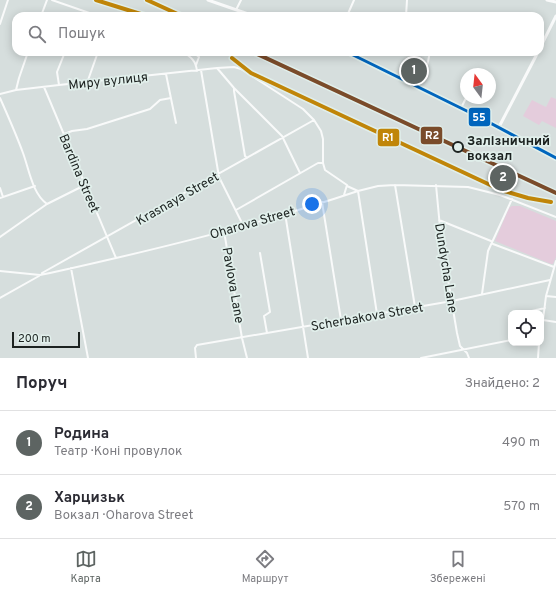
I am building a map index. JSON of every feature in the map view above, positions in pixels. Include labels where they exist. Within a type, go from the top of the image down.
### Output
[{"type":"main road","points":[[208,0],[242,12]]},
{"type":"main road","points":[[547,0],[556,2]]},
{"type":"main road","points":[[544,40],[556,16]]},
{"type":"main road","points":[[355,56],[499,127],[556,158]]},
{"type":"main road","points":[[499,127],[536,56]]},
{"type":"street","points":[[0,24],[8,0]]},
{"type":"street","points":[[42,12],[47,0]]},
{"type":"street","points":[[52,0],[86,12]]},
{"type":"street","points":[[236,10],[241,0]]},
{"type":"street","points":[[349,12],[354,0]]},
{"type":"street","points":[[406,12],[408,0]]},
{"type":"street","points":[[16,90],[27,56]]},
{"type":"street","points":[[58,85],[57,72],[63,56]]},
{"type":"street","points":[[87,83],[97,56]]},
{"type":"street","points":[[189,56],[196,65],[197,71]]},
{"type":"street","points":[[196,65],[199,57],[198,56]]},
{"type":"street","points":[[417,86],[427,66],[429,56]]},
{"type":"street","name":"Миру вулиця","points":[[0,94],[16,90],[58,85],[234,67],[242,69],[303,108],[314,120],[321,131],[323,139],[323,163]]},
{"type":"street","points":[[217,68],[234,88],[283,138],[300,173]]},
{"type":"street","points":[[201,70],[219,174],[242,226]]},
{"type":"street","points":[[166,74],[176,123]]},
{"type":"street","name":"Bardina Street","points":[[44,87],[116,258]]},
{"type":"street","points":[[234,88],[245,156],[247,158]]},
{"type":"street","points":[[0,98],[34,186],[41,200],[47,204]]},
{"type":"street","points":[[64,134],[72,131],[87,129],[150,109],[160,100],[171,98]]},
{"type":"street","points":[[461,108],[463,104]]},
{"type":"street","name":"Krasnaya Street","points":[[0,298],[61,262],[108,237],[314,120]]},
{"type":"street","points":[[236,210],[318,163],[323,163],[324,170],[358,191],[377,314]]},
{"type":"street","points":[[0,237],[47,204],[85,185]]},
{"type":"street","points":[[344,195],[347,185]]},
{"type":"street","points":[[395,185],[415,307]]},
{"type":"street","name":"Oharova Street","points":[[40,275],[224,231],[378,186],[436,185],[468,187],[488,191],[512,199],[556,217]]},
{"type":"street","name":"Dundycha Lane","points":[[436,185],[439,220],[460,346],[467,353],[469,358]]},
{"type":"street","points":[[0,188],[2,197],[34,186]]},
{"type":"street","points":[[482,294],[488,251],[512,199]]},
{"type":"street","points":[[322,202],[341,320]]},
{"type":"street","points":[[285,213],[308,358]]},
{"type":"street","points":[[439,220],[554,267]]},
{"type":"street","name":"Pavlova Lane","points":[[224,231],[247,358]]},
{"type":"street","points":[[260,253],[270,312],[264,316],[267,334]]},
{"type":"street","points":[[556,261],[546,296],[544,320],[556,322]]},
{"type":"street","points":[[71,268],[88,358]]},
{"type":"street","points":[[0,271],[40,275]]},
{"type":"street","name":"Scherbakova Street","points":[[196,358],[196,346],[452,301],[550,280]]},
{"type":"street","points":[[546,296],[556,297]]},
{"type":"street","points":[[536,310],[545,308]]},
{"type":"street","points":[[421,358],[508,341]]},
{"type":"street","points":[[538,358],[539,346]]},
{"type":"shaded area","points":[[551,97],[556,99],[556,128],[542,121],[539,125],[523,116],[532,100],[546,107]]},
{"type":"shaded area","points":[[512,206],[520,206],[556,221],[556,257],[553,264],[495,241],[509,208]]},
{"type":"transit line","name":"R1","points":[[96,0],[134,12]]},
{"type":"transit line","name":"R1","points":[[147,0],[173,12]]},
{"type":"transit line","name":"R2","points":[[262,56],[556,193]]},
{"type":"transit line","name":"55","points":[[355,56],[479,117],[556,158]]},
{"type":"transit line","name":"R1","points":[[232,58],[251,73],[501,190],[528,198],[551,202]]},
{"type":"place","name":"Родина","points":[[414,71]]},
{"type":"place","name":"Залізничний вокзал","points":[[458,147]]},
{"type":"place","name":"Харцизьк","points":[[503,178]]}]
